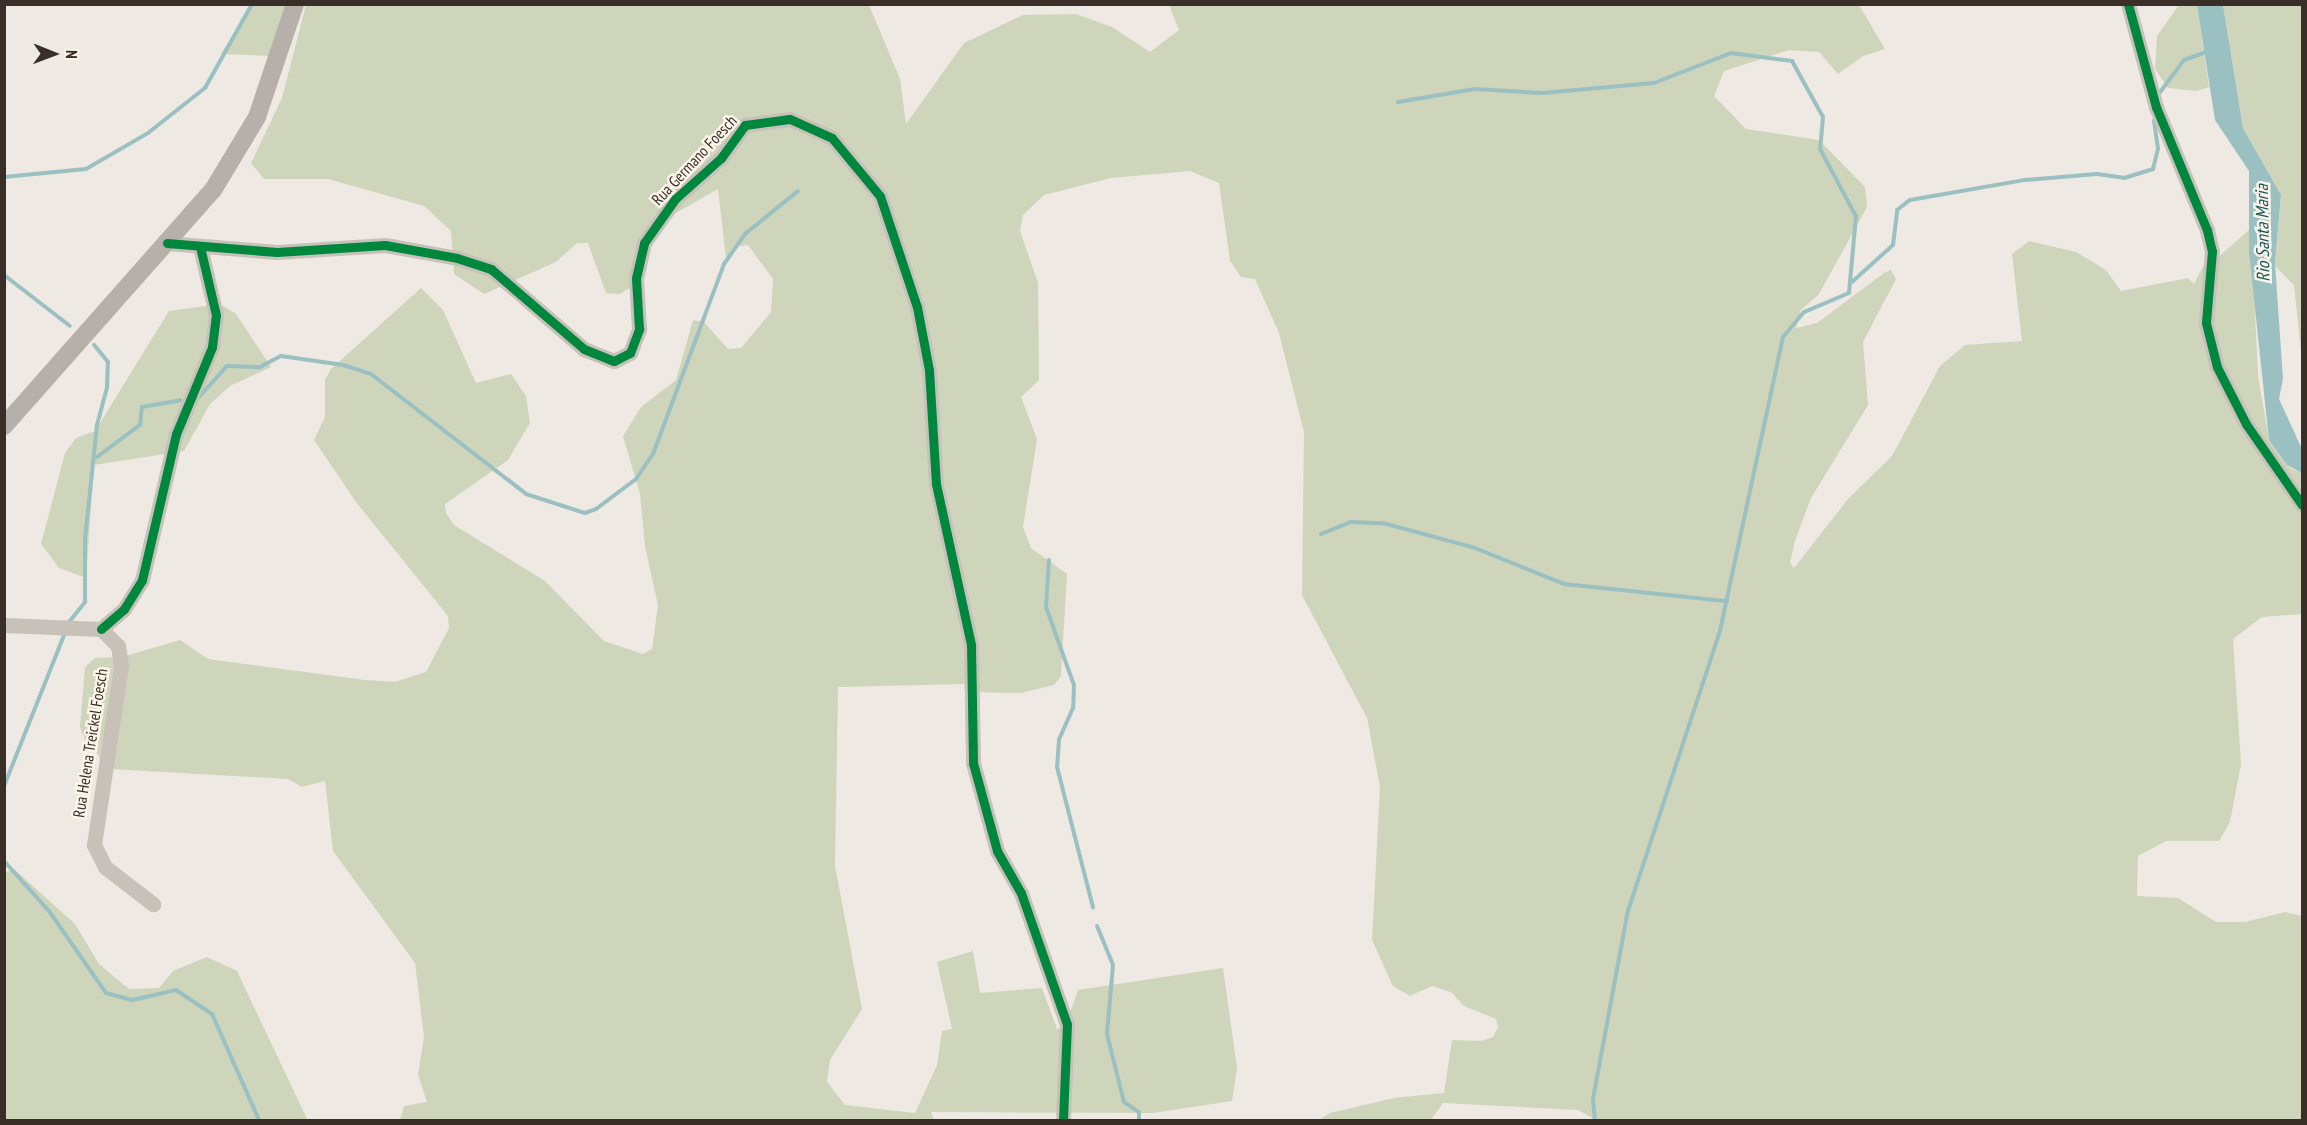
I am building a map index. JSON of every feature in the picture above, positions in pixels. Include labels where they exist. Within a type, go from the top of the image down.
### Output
[{"type":"main road","points":[[4,426],[167,243],[237,154],[274,74],[295,4]]},
{"type":"street","points":[[2128,4],[2156,107],[2207,230],[2212,251],[2206,323],[2217,367],[2246,424],[2302,505]]},
{"type":"street","name":"Rua Germano Foesch","points":[[167,243],[277,252],[385,244],[457,258],[491,269],[584,349],[614,361],[630,353],[639,329],[636,278],[644,243],[675,199],[721,158],[745,125],[774,118],[808,126],[832,138],[869,179],[895,227],[929,370],[936,484],[971,645],[973,763],[998,851],[1021,893],[1067,1024],[1063,1120]]},
{"type":"street","points":[[4,625],[101,629],[123,609],[142,580],[176,434],[212,347],[216,315],[200,247]]},
{"type":"street","name":"Rua Helena Treickel Foesch","points":[[101,629],[118,646],[121,666],[94,845],[105,867],[153,904]]},
{"type":"green space","points":[[253,5],[287,5],[273,56],[221,54]]},
{"type":"green space","points":[[306,5],[869,5],[900,79],[906,124],[964,43],[1023,15],[1076,14],[1112,27],[1150,52],[1179,30],[1169,5],[1859,5],[1885,49],[1863,56],[1838,74],[1819,52],[1789,50],[1724,71],[1714,96],[1746,129],[1819,140],[1865,187],[1867,207],[1819,294],[1801,310],[1796,328],[1817,323],[1884,273],[1891,270],[1896,279],[1863,342],[1868,405],[1811,498],[1795,541],[1790,563],[1794,568],[1848,499],[1892,456],[1940,366],[1965,345],[2022,341],[2012,254],[2029,241],[2076,252],[2106,270],[2121,291],[2188,278],[2194,284],[2210,253],[2215,260],[2251,228],[2258,376],[2269,440],[2290,468],[2302,473],[2302,614],[2262,617],[2233,639],[2241,764],[2230,822],[2219,841],[2166,841],[2138,856],[2137,896],[2178,898],[2216,922],[2245,922],[2285,912],[2302,916],[2302,1120],[1596,1120],[1578,1110],[1443,1103],[1431,1120],[1319,1120],[1330,1113],[1394,1098],[1444,1093],[1452,1040],[1481,1041],[1493,1037],[1498,1027],[1496,1019],[1464,1006],[1451,992],[1432,986],[1410,996],[1393,986],[1372,940],[1380,787],[1367,718],[1302,595],[1304,432],[1279,333],[1255,279],[1241,277],[1230,261],[1219,183],[1190,171],[1111,178],[1044,195],[1023,215],[1020,231],[1038,283],[1039,380],[1021,397],[1037,439],[1023,527],[1031,548],[1067,574],[1061,676],[1054,685],[1021,693],[966,692],[965,684],[838,687],[835,866],[862,1009],[830,1060],[827,1082],[845,1105],[915,1113],[937,1065],[942,1031],[952,1029],[937,962],[973,951],[980,993],[1042,988],[1057,1029],[1065,1027],[1078,990],[1223,968],[1237,1068],[1232,1101],[1153,1113],[931,1112],[934,1120],[400,1120],[404,1106],[427,1102],[418,1075],[424,1037],[415,963],[333,851],[325,781],[302,787],[288,779],[111,769],[86,742],[80,727],[85,667],[95,658],[122,657],[180,640],[208,659],[365,680],[395,682],[426,672],[449,628],[448,616],[356,502],[314,440],[325,417],[325,380],[331,369],[421,288],[443,310],[476,383],[511,374],[526,396],[530,423],[508,460],[445,504],[446,513],[454,525],[545,581],[604,641],[643,654],[652,649],[658,605],[645,546],[640,494],[623,436],[641,407],[676,380],[693,320],[704,322],[728,349],[741,348],[771,312],[773,279],[748,245],[738,246],[726,258],[718,189],[660,222],[634,285],[620,294],[606,293],[588,243],[577,243],[556,262],[484,294],[454,274],[451,231],[424,206],[328,179],[264,179],[251,163],[282,98]]},
{"type":"green space","points":[[2179,5],[2197,5],[2209,87],[2196,91],[2168,88],[2155,69],[2157,36]]},
{"type":"green space","points":[[2223,5],[2302,5],[2302,361],[2294,285],[2275,266],[2281,195],[2243,128]]},
{"type":"green space","points":[[220,304],[236,314],[271,367],[230,386],[210,404],[184,451],[94,465],[86,578],[59,568],[41,544],[65,453],[76,438],[95,431],[169,311]]},
{"type":"green space","points":[[14,869],[75,924],[99,964],[129,989],[159,988],[173,971],[207,957],[237,971],[307,1119],[5,1120],[4,873]]},
{"type":"water","name":"Rio Santa Maria","points":[[2197,5],[2223,5],[2243,128],[2281,195],[2275,263],[2283,379],[2279,399],[2302,449],[2302,473],[2287,465],[2269,440],[2249,252],[2249,171],[2215,120]]},
{"type":"waterway","points":[[4,177],[86,169],[148,133],[205,88],[252,4]]},
{"type":"waterway","points":[[2158,95],[2184,60],[2206,52]]},
{"type":"waterway","points":[[1398,102],[1475,89],[1542,93],[1654,83],[1731,53],[1792,61],[1823,117],[1820,149],[1856,216],[1849,293],[1804,312],[1783,337],[1720,631],[1628,910],[1593,1099],[1595,1120]]},
{"type":"waterway","points":[[1852,282],[1893,245],[1897,210],[1910,200],[2025,180],[2097,174],[2124,178],[2153,169],[2158,149],[2154,120]]},
{"type":"waterway","points":[[198,398],[227,366],[260,367],[281,356],[343,365],[371,374],[526,494],[585,513],[596,509],[636,479],[653,454],[724,264],[745,234],[798,191]]},
{"type":"waterway","points":[[4,275],[70,326]]},
{"type":"waterway","points":[[69,622],[85,602],[85,539],[97,425],[107,388],[108,362],[94,345]]},
{"type":"waterway","points":[[97,457],[140,425],[142,407],[180,400]]},
{"type":"waterway","points":[[1321,534],[1350,522],[1383,523],[1475,548],[1564,584],[1727,601]]},
{"type":"waterway","points":[[1049,560],[1046,607],[1074,685],[1073,708],[1059,740],[1057,767],[1093,907]]},
{"type":"waterway","points":[[4,786],[65,633]]},
{"type":"waterway","points":[[4,861],[49,911],[106,993],[133,1000],[176,990],[212,1014],[259,1120]]},
{"type":"waterway","points":[[1097,926],[1113,965],[1107,1034],[1124,1102],[1139,1112],[1139,1120]]},
{"type":"cycle path","points":[[2128,4],[2156,107],[2207,230],[2212,251],[2206,323],[2217,367],[2246,424],[2302,505]]},
{"type":"cycle path","points":[[167,243],[277,252],[385,245],[457,258],[491,269],[584,349],[614,361],[630,353],[639,329],[636,278],[644,243],[675,199],[721,158],[745,125],[790,119],[832,138],[880,196],[917,307],[929,370],[936,484],[971,645],[973,763],[997,851],[1021,893],[1067,1024],[1063,1120]]},
{"type":"cycle path","points":[[101,629],[124,609],[142,580],[176,434],[212,347],[216,315],[200,247]]}]
